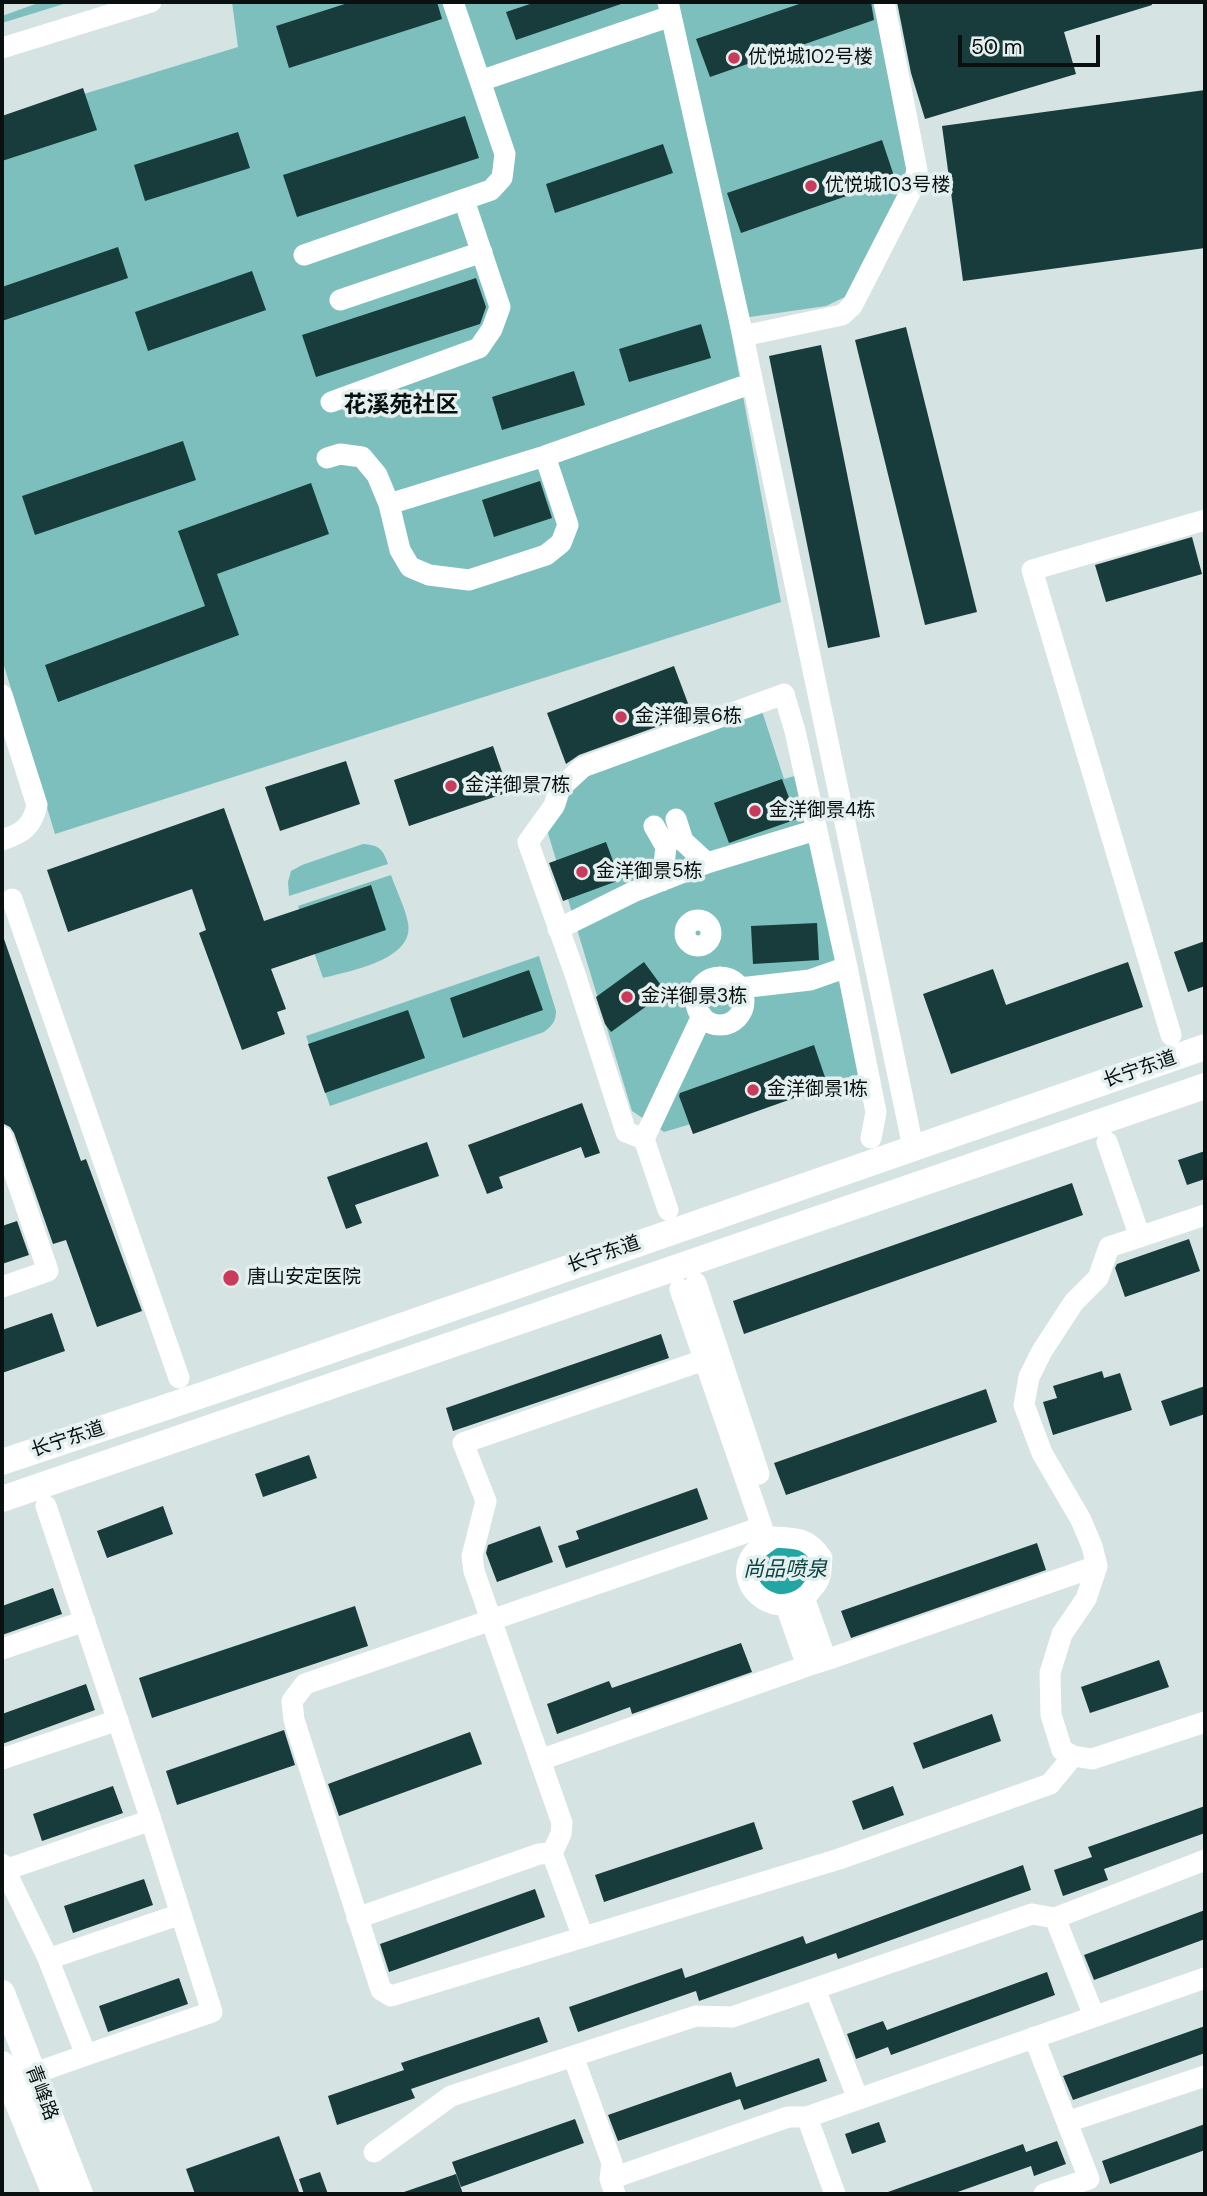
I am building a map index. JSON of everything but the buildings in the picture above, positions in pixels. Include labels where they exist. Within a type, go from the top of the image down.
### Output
[{"type":"main road","name":"长宁东道","points":[[2,1462],[1205,1047]]},
{"type":"main road","name":"长宁东道","points":[[2,1499],[1205,1086]]},
{"type":"main road","name":"青峰路","points":[[2,1993],[80,2194]]},
{"type":"main road","name":"青峰路","points":[[2,2064],[55,2194]]},
{"type":"street","points":[[2,48],[151,2]]},
{"type":"street","points":[[304,255],[491,190],[502,178],[505,154],[453,2]]},
{"type":"street","points":[[743,336],[842,315],[852,306],[913,187],[917,170],[884,2]]},
{"type":"street","points":[[480,81],[670,9],[743,336],[913,1147]]},
{"type":"street","points":[[331,402],[479,348],[492,329],[500,307],[464,200]]},
{"type":"street","points":[[340,300],[482,252]]},
{"type":"street","points":[[389,504],[545,456],[741,387]]},
{"type":"street","points":[[327,458],[340,454],[362,457],[377,475],[389,504],[400,550],[410,568],[429,575],[469,580],[546,555],[561,543],[568,525],[545,456]]},
{"type":"street","points":[[1171,1035],[1032,570],[1205,520]]},
{"type":"street","points":[[644,1139],[626,1132],[575,974],[528,842],[554,806],[559,789],[583,767],[784,694],[795,731],[847,967],[876,1112],[871,1138]]},
{"type":"street","points":[[2,695],[37,804],[33,819],[19,834],[2,840]]},
{"type":"street","points":[[676,819],[683,841],[707,863]]},
{"type":"street","points":[[654,826],[666,847],[662,881]]},
{"type":"street","points":[[558,929],[633,892],[707,863],[816,830]]},
{"type":"street","points":[[12,899],[179,1378]]},
{"type":"street","points":[[704,945],[713,978]]},
{"type":"street","points":[[740,988],[810,980],[847,967]]},
{"type":"street","points":[[729,978],[740,988],[743,1003],[736,1017],[730,1022],[715,1024],[702,1016],[697,1009],[697,994],[706,981],[729,978]]},
{"type":"street","points":[[668,1210],[644,1139],[702,1016]]},
{"type":"street","points":[[2,1137],[8,1179],[48,1271],[2,1287]]},
{"type":"street","points":[[1107,1142],[1140,1237]]},
{"type":"street","points":[[1205,1215],[1109,1247],[1098,1278],[1074,1302],[1042,1351],[1029,1377],[1024,1405],[1042,1453],[1081,1520],[1097,1566],[1086,1599],[1062,1634],[1050,1673],[1051,1716],[1062,1750],[1073,1756],[1092,1759],[1205,1722]]},
{"type":"street","points":[[768,1532],[704,1360],[688,1286],[775,1522],[752,1555],[746,1571],[750,1588],[764,1599],[796,1603]]},
{"type":"street","points":[[583,1937],[552,1853],[561,1834],[562,1823],[474,1571],[472,1556],[486,1501],[463,1443],[704,1360]]},
{"type":"street","points":[[2,2085],[212,2012],[46,1506]]},
{"type":"street","points":[[796,1603],[819,1580],[822,1558],[814,1546],[797,1538],[768,1532],[492,1620],[305,1684],[292,1701],[294,1720],[381,1990],[391,1996],[839,1859],[1050,1784],[1073,1756]]},
{"type":"street","points":[[540,1760],[1097,1566]]},
{"type":"street","points":[[796,1603],[817,1663]]},
{"type":"street","points":[[2,1649],[85,1621]]},
{"type":"street","points":[[2,1759],[118,1720]]},
{"type":"street","points":[[86,2055],[48,1959],[3,1867],[151,1820]]},
{"type":"street","points":[[357,1918],[539,1854],[552,1853]]},
{"type":"street","points":[[374,2152],[451,2096],[696,2016],[732,2017],[1032,1914],[1055,1918],[1205,1860]]},
{"type":"street","points":[[48,1959],[181,1914]]},
{"type":"street","points":[[1055,1918],[1094,2016]]},
{"type":"street","points":[[573,2056],[612,2163],[612,2187],[788,2117],[807,2117],[1205,1978]]},
{"type":"street","points":[[815,1989],[858,2099]]},
{"type":"street","points":[[1034,2037],[1090,2179],[1044,2194]]},
{"type":"street","points":[[1067,2122],[1205,2077]]},
{"type":"street","points":[[807,2117],[835,2194]]},
{"type":"shaded area","points":[[41,2],[70,2],[2,23],[2,16]]},
{"type":"shaded area","points":[[232,2],[876,2],[907,166],[905,180],[845,297],[826,306],[729,320],[781,602],[55,834],[2,659],[2,119],[238,47]]},
{"type":"shaded area","points":[[761,708],[784,779],[798,775],[860,1074],[664,1132],[632,1111],[547,830],[565,808],[571,789],[584,774]]},
{"type":"shaded area","points":[[363,844],[380,849],[388,864],[289,896],[288,882],[291,871]]},
{"type":"shaded area","points":[[391,875],[408,923],[407,936],[401,946],[378,962],[323,978],[298,906]]},
{"type":"shaded area","points":[[539,956],[556,1011],[553,1023],[544,1032],[330,1106],[306,1036]]},
{"type":"water","name":"尚品喷泉","points":[[786,1545],[804,1547],[817,1567],[796,1590],[765,1595],[753,1566],[767,1552]]},
{"type":"place","name":"优悦城102号楼","points":[[734,58]]},
{"type":"place","name":"优悦城103号楼","points":[[811,186]]},
{"type":"place","name":"金洋御景6栋","points":[[621,717]]},
{"type":"place","name":"金洋御景7栋","points":[[451,786]]},
{"type":"place","name":"金洋御景4栋","points":[[755,811]]},
{"type":"place","name":"金洋御景5栋","points":[[582,872]]},
{"type":"place","name":"金洋御景3栋","points":[[627,997]]},
{"type":"place","name":"金洋御景1栋","points":[[753,1090]]},
{"type":"place","name":"唐山安定医院","points":[[231,1278]]},
{"type":"district","name":"花溪苑社区","points":[[401,406]]}]
